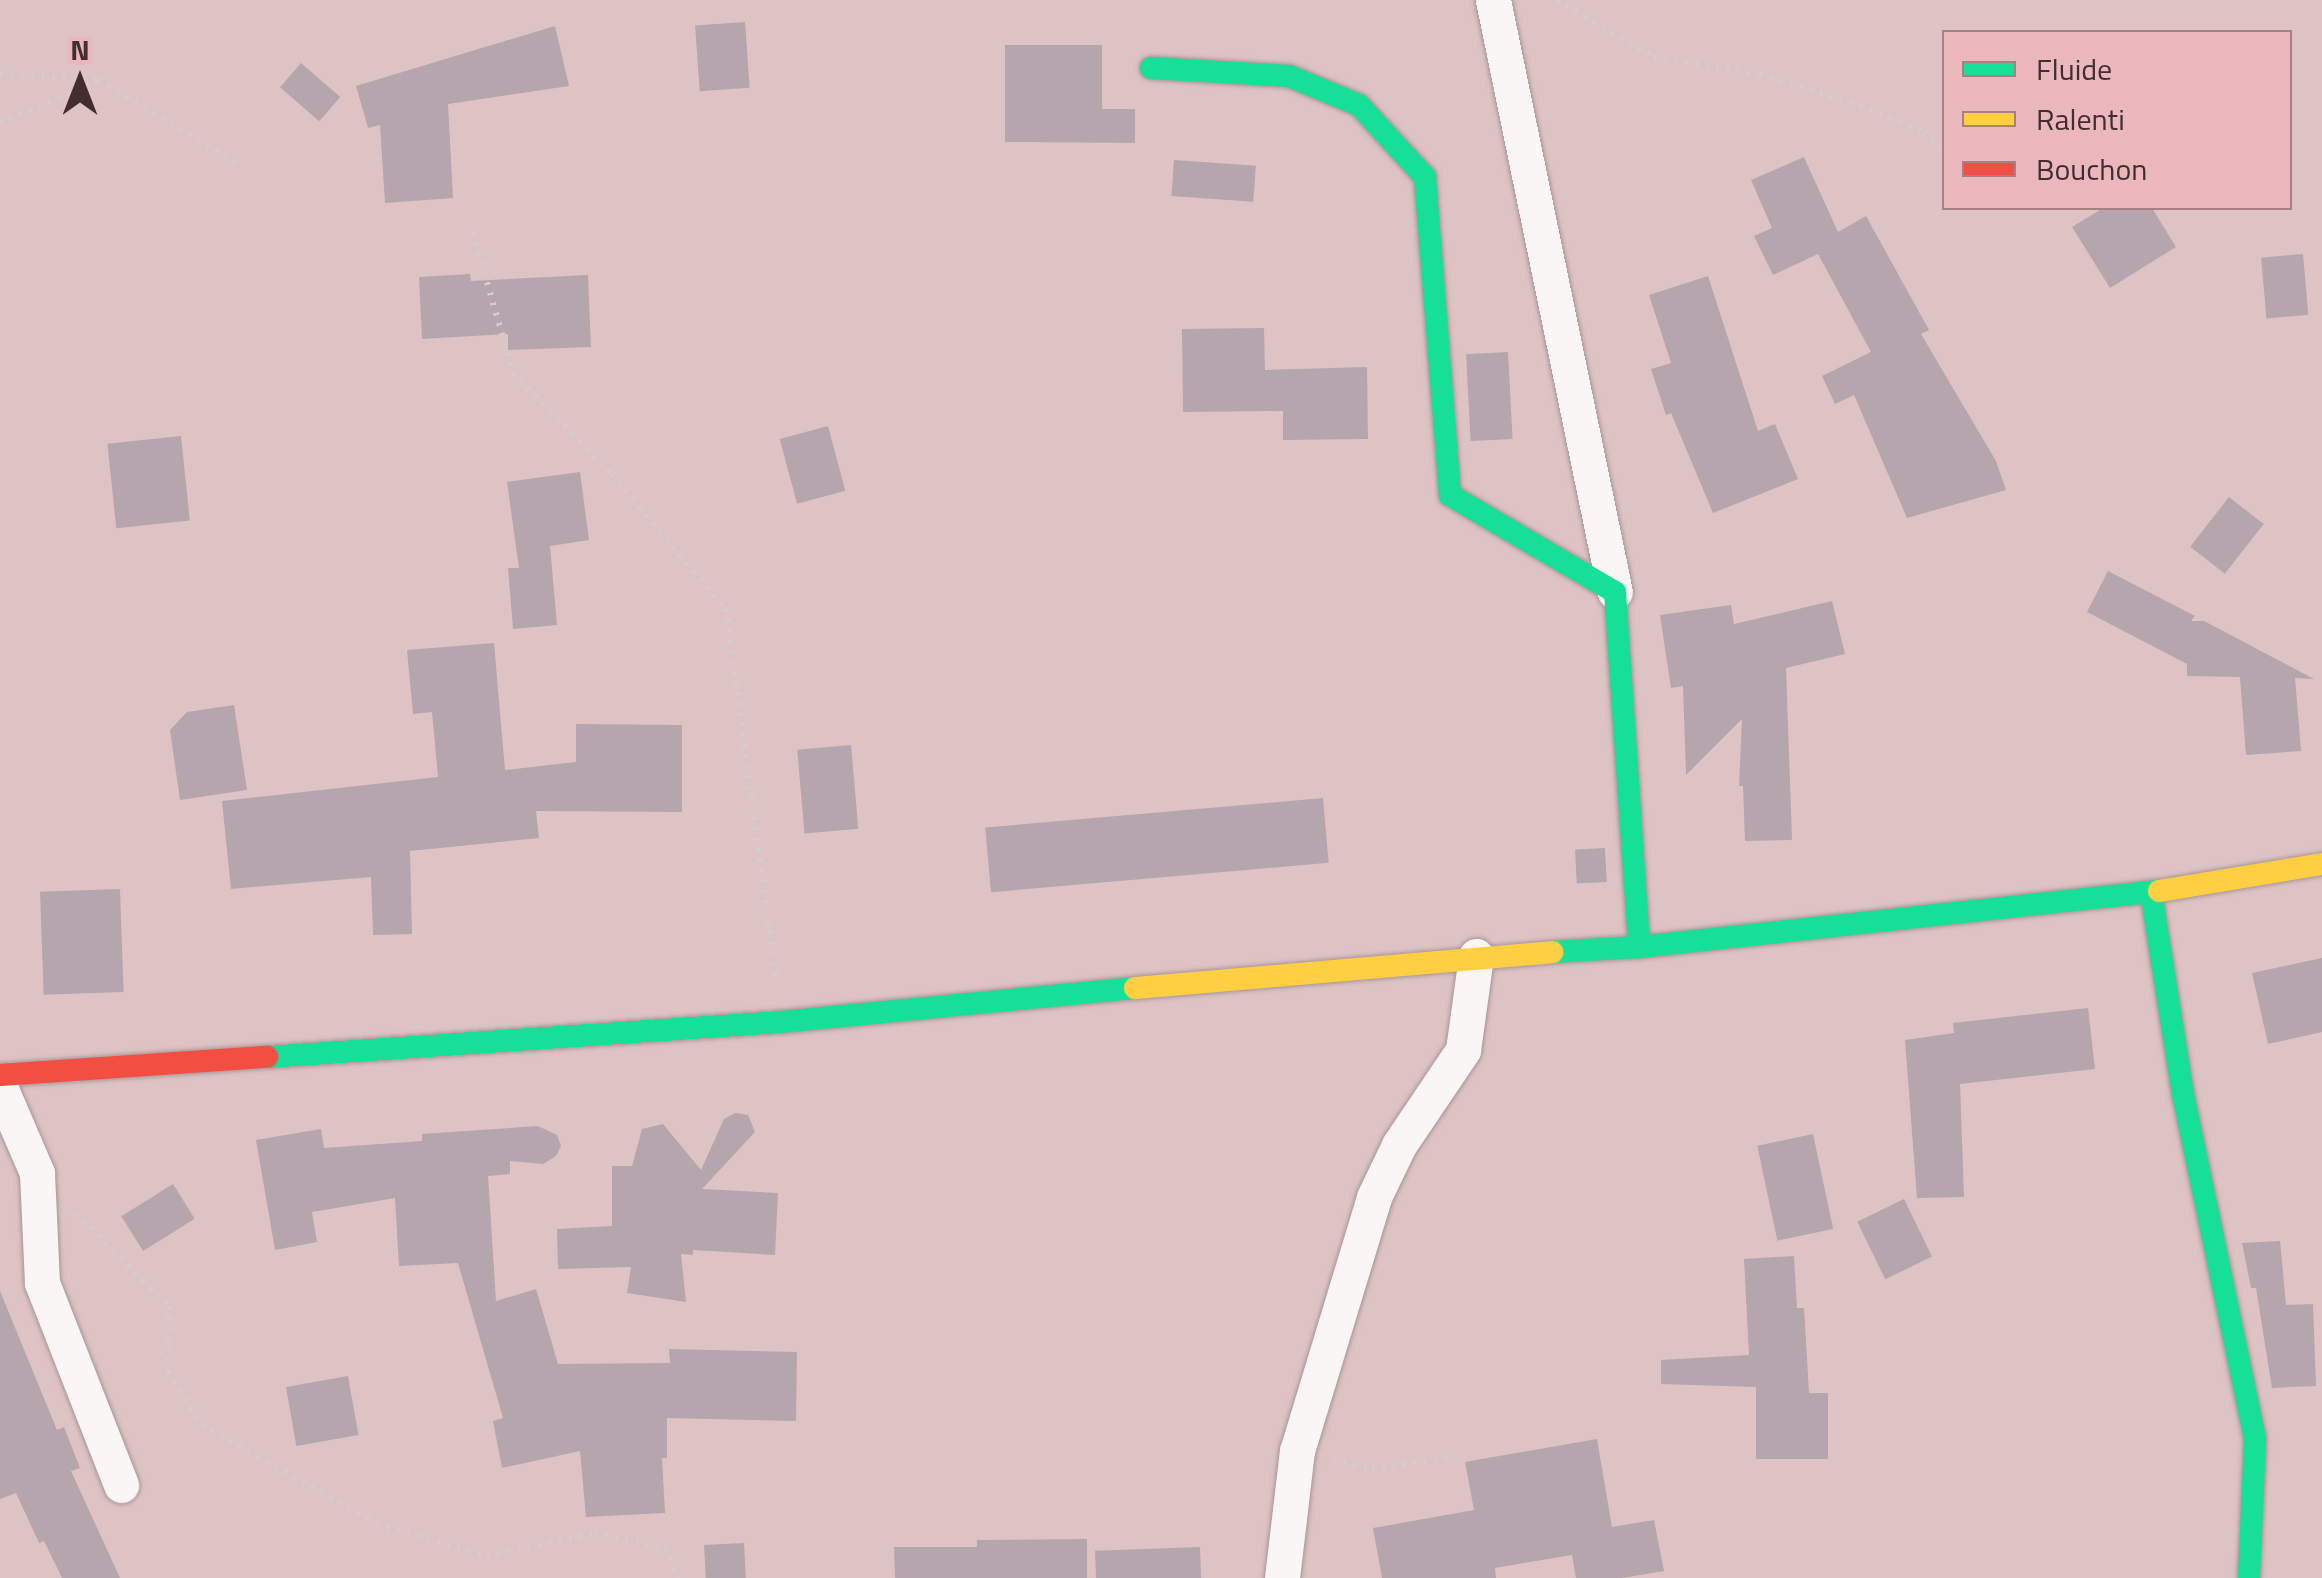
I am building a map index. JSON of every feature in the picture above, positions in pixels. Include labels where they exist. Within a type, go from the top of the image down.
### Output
[{"type":"main road","points":[[1151,68],[1289,76],[1359,105],[1424,177],[1450,495],[1615,592],[1639,948]]},
{"type":"main road","points":[[0,1076],[781,1022],[1476,956],[1639,948],[2151,892],[2322,864]]},
{"type":"main road","points":[[2151,892],[2183,1094],[2255,1440],[2250,1578]]},
{"type":"street","points":[[1493,0],[1615,592]]},
{"type":"street","points":[[1282,1578],[1298,1451],[1374,1196],[1399,1146],[1463,1050],[1476,956]]},
{"type":"street","points":[[0,1087],[37,1173],[42,1282],[121,1486]]},
{"type":"path","points":[[1556,0],[1654,57],[1760,74],[1860,106],[1924,132],[1942,146]]},
{"type":"path","points":[[0,74],[99,80],[236,163]]},
{"type":"path","points":[[0,123],[99,80]]},
{"type":"path","points":[[473,232],[512,372],[612,474],[726,610],[781,1022]]},
{"type":"path","points":[[37,1173],[169,1306],[168,1372],[202,1425],[376,1524],[488,1556],[596,1532],[666,1548],[678,1578]]},
{"type":"path","points":[[1298,1451],[1372,1469],[1452,1457]]},
{"type":"building","points":[[745,22],[750,88],[700,91],[695,25]]},
{"type":"building","points":[[555,26],[569,86],[448,104],[453,198],[385,203],[380,125],[368,128],[356,86]]},
{"type":"building","points":[[1005,45],[1102,45],[1102,109],[1135,109],[1135,143],[1005,142]]},
{"type":"building","points":[[301,63],[340,97],[319,121],[280,87]]},
{"type":"building","points":[[1804,157],[1838,232],[1866,216],[1929,330],[1921,334],[1996,461],[2006,490],[1907,518],[1854,395],[1835,404],[1822,376],[1871,352],[1818,254],[1773,275],[1754,236],[1772,228],[1751,180]]},
{"type":"building","points":[[1174,160],[1256,166],[1253,202],[1171,196]]},
{"type":"building","points":[[2100,210],[2153,210],[2176,247],[2110,288],[2072,227]]},
{"type":"building","points":[[2303,254],[2308,315],[2266,318],[2261,258]]},
{"type":"building","points":[[470,274],[471,281],[588,275],[591,347],[508,350],[508,334],[422,339],[419,277]]},
{"type":"building","points":[[1708,276],[1758,431],[1775,424],[1798,479],[1713,513],[1671,413],[1666,415],[1651,369],[1671,363],[1649,295]]},
{"type":"building","points":[[1264,328],[1265,370],[1367,367],[1368,439],[1283,440],[1283,411],[1183,412],[1182,329]]},
{"type":"building","points":[[1508,352],[1513,439],[1471,441],[1466,354]]},
{"type":"building","points":[[828,426],[845,491],[797,504],[780,439]]},
{"type":"building","points":[[181,436],[190,521],[116,528],[107,444]]},
{"type":"building","points":[[580,472],[589,540],[550,546],[557,625],[513,629],[508,568],[519,568],[507,482]]},
{"type":"building","points":[[2229,497],[2264,524],[2225,574],[2190,547]]},
{"type":"building","points":[[2108,571],[2195,616],[2191,621],[2204,621],[2314,679],[2295,678],[2301,751],[2246,755],[2240,677],[2187,676],[2187,664],[2087,612]]},
{"type":"building","points":[[1832,601],[1845,654],[1786,668],[1792,840],[1745,841],[1743,786],[1739,786],[1742,719],[1686,775],[1683,686],[1671,688],[1660,615],[1731,605],[1734,624]]},
{"type":"building","points":[[494,643],[505,770],[576,762],[576,724],[682,725],[682,812],[536,811],[539,838],[410,851],[412,934],[373,935],[371,877],[231,889],[222,801],[438,777],[432,712],[413,714],[407,650]]},
{"type":"building","points":[[234,705],[247,790],[180,800],[170,730],[187,712]]},
{"type":"building","points":[[851,745],[858,829],[805,833],[797,750]]},
{"type":"building","points":[[1323,798],[1329,863],[991,892],[985,828]]},
{"type":"building","points":[[1605,848],[1607,882],[1577,884],[1575,850]]},
{"type":"building","points":[[120,889],[124,992],[44,995],[40,892]]},
{"type":"building","points":[[2322,958],[2322,1032],[2268,1044],[2252,973]]},
{"type":"building","points":[[2088,1008],[2095,1069],[1960,1084],[1964,1197],[1917,1198],[1905,1040],[1954,1033],[1953,1023]]},
{"type":"building","points":[[735,1113],[748,1115],[755,1132],[702,1189],[778,1193],[775,1255],[693,1250],[693,1255],[681,1254],[686,1302],[627,1293],[631,1267],[558,1269],[557,1229],[612,1226],[612,1166],[632,1166],[642,1129],[663,1124],[701,1170],[724,1119]]},
{"type":"building","points":[[538,1126],[557,1135],[561,1146],[556,1156],[543,1164],[510,1161],[510,1174],[488,1176],[496,1301],[536,1289],[558,1364],[670,1363],[669,1349],[797,1352],[796,1421],[667,1418],[667,1458],[662,1458],[665,1513],[586,1517],[580,1451],[502,1468],[493,1421],[503,1418],[458,1263],[399,1266],[395,1198],[312,1212],[317,1242],[275,1250],[256,1140],[321,1129],[324,1148],[422,1141],[422,1134]]},
{"type":"building","points":[[1813,1134],[1833,1229],[1777,1241],[1757,1146]]},
{"type":"building","points":[[173,1184],[195,1219],[143,1251],[121,1216]]},
{"type":"building","points":[[1904,1199],[1932,1257],[1885,1279],[1857,1222]]},
{"type":"building","points":[[2280,1241],[2286,1305],[2313,1304],[2316,1386],[2272,1388],[2256,1288],[2251,1288],[2242,1243]]},
{"type":"building","points":[[1794,1256],[1797,1308],[1804,1308],[1809,1393],[1828,1393],[1828,1459],[1756,1459],[1756,1387],[1661,1384],[1661,1360],[1749,1355],[1744,1259]]},
{"type":"building","points":[[0,1291],[57,1430],[64,1427],[80,1468],[71,1471],[120,1578],[62,1578],[44,1541],[39,1543],[16,1493],[0,1499]]},
{"type":"building","points":[[348,1376],[358,1435],[296,1446],[286,1387]]},
{"type":"building","points":[[1597,1439],[1612,1527],[1654,1520],[1664,1571],[1622,1578],[1576,1578],[1572,1555],[1495,1568],[1496,1578],[1382,1578],[1373,1528],[1474,1510],[1465,1462]]},
{"type":"building","points":[[1087,1539],[1087,1578],[895,1578],[894,1547],[977,1547],[977,1540]]},
{"type":"building","points":[[744,1543],[746,1578],[706,1578],[704,1545]]},
{"type":"building","points":[[1200,1547],[1201,1578],[1096,1578],[1095,1551]]},
{"type":"traffic: fast","points":[[1151,68],[1289,76],[1359,105],[1425,177],[1450,495],[1615,592],[1639,947]]},
{"type":"traffic: fast","points":[[1552,952],[1639,947],[2159,891]]},
{"type":"traffic: fast","points":[[2151,892],[2183,1094],[2255,1440],[2249,1578]]},
{"type":"traffic: fast","points":[[267,1057],[781,1022],[1135,988]]},
{"type":"traffic: slow","points":[[2159,891],[2322,864]]},
{"type":"traffic: slow","points":[[1135,988],[1552,952]]},
{"type":"traffic: jam","points":[[0,1075],[267,1057]]}]
